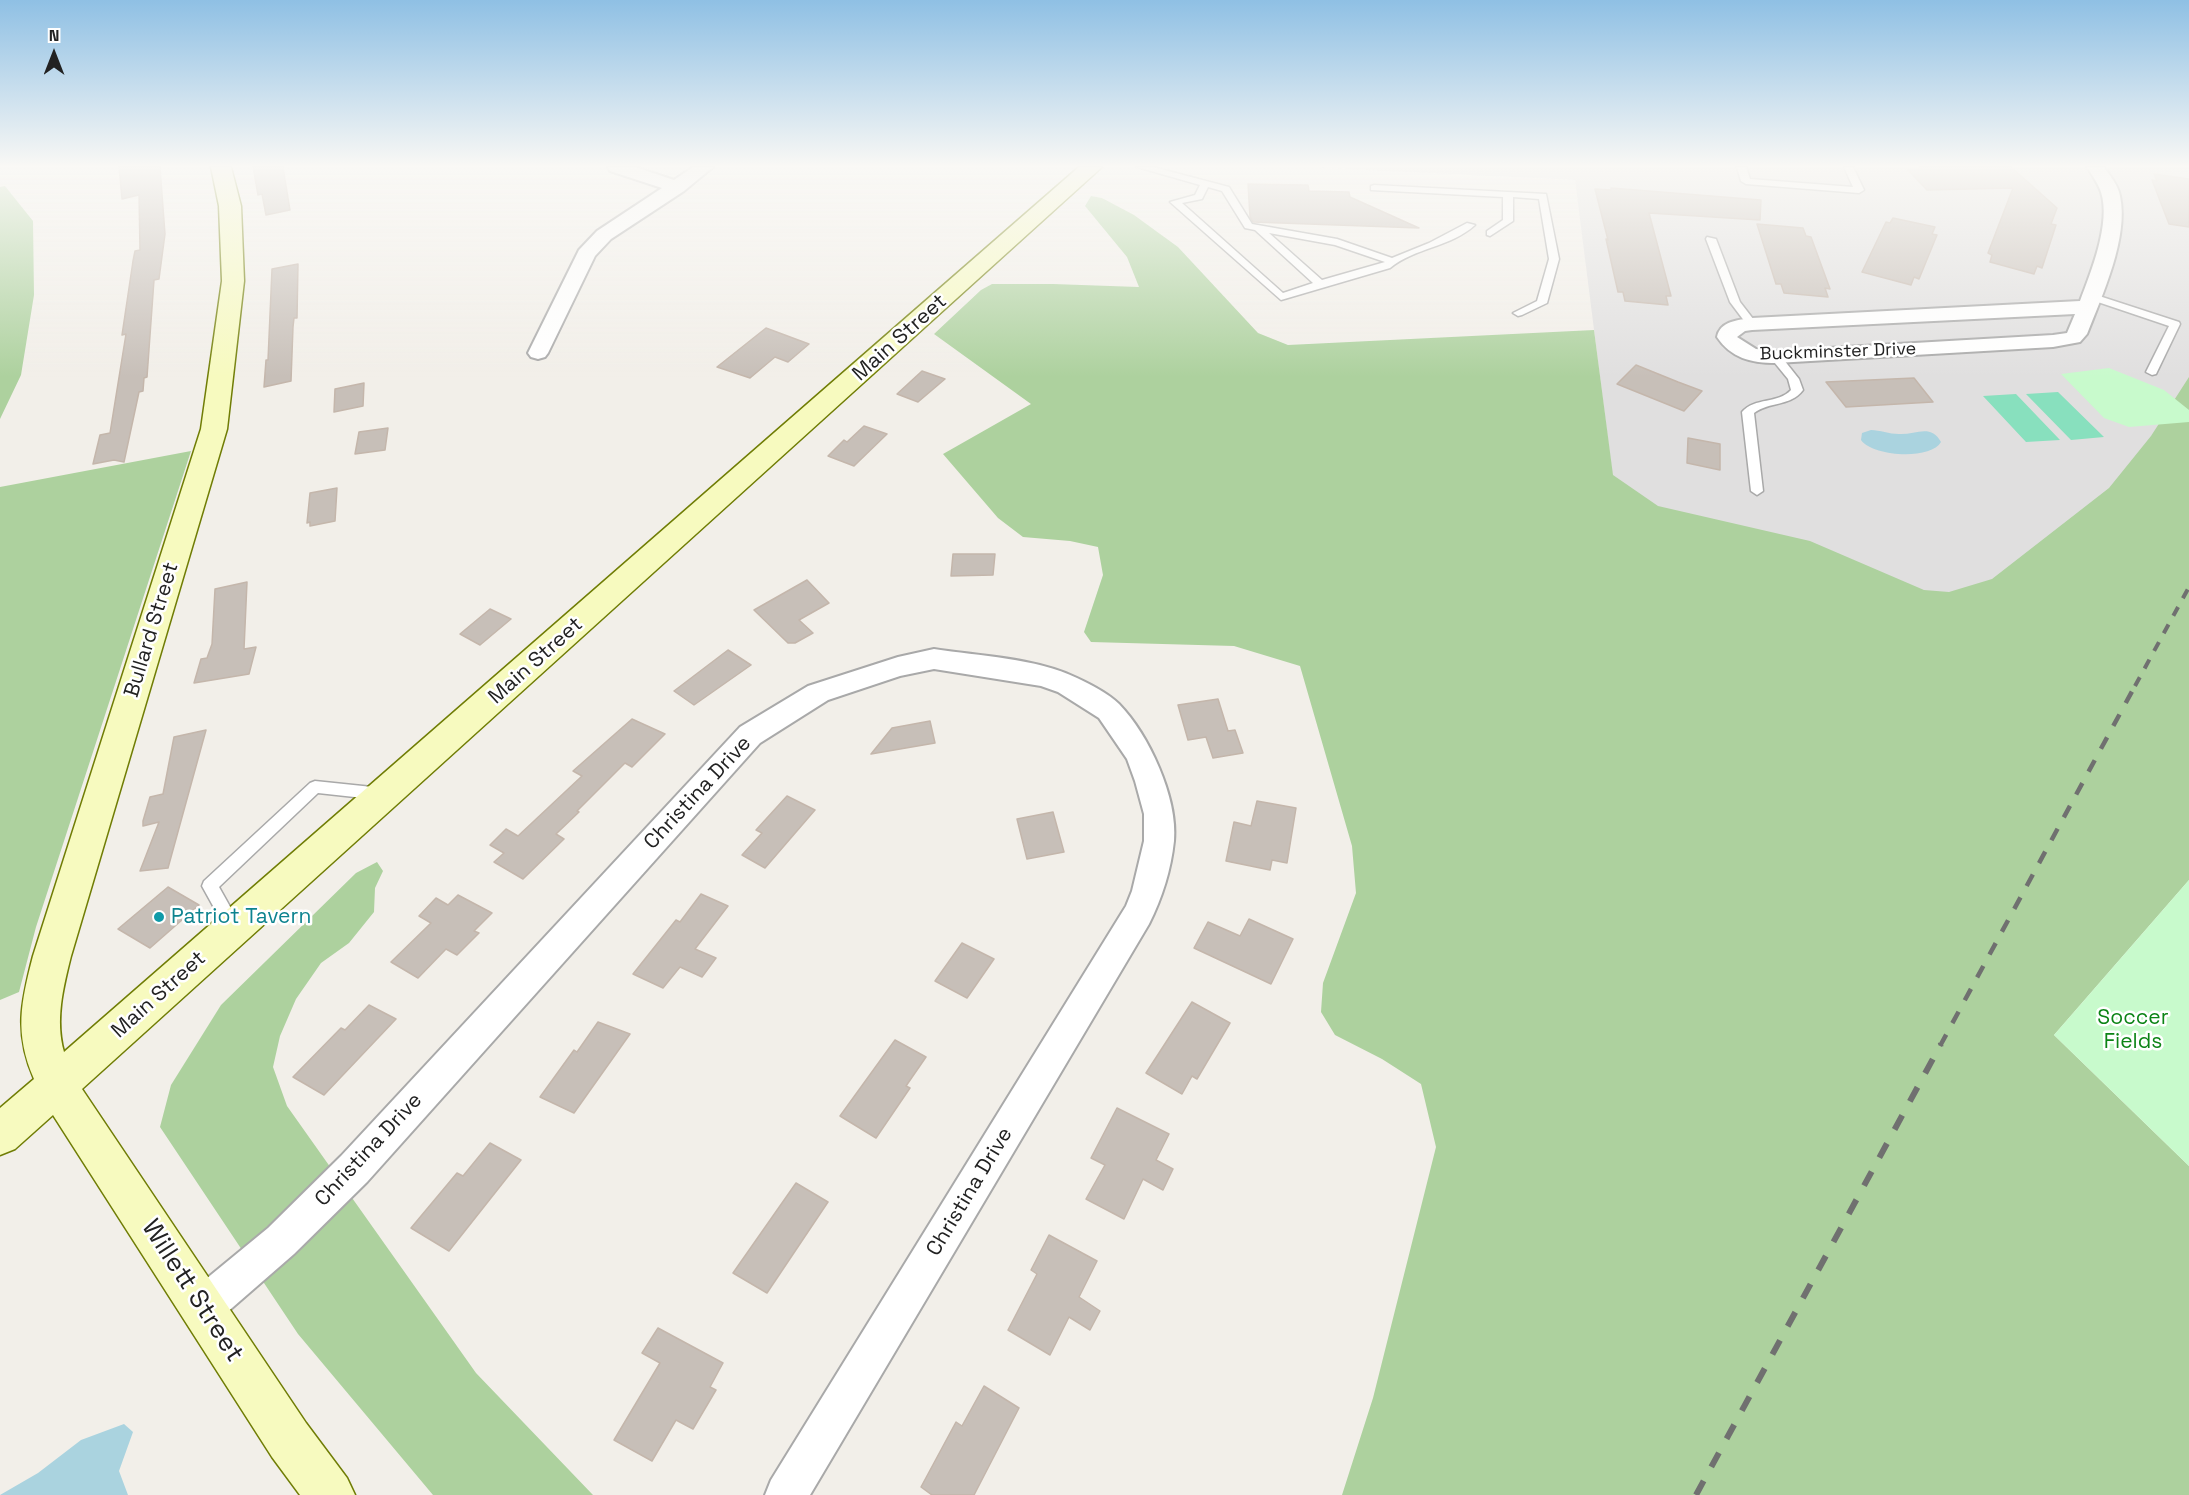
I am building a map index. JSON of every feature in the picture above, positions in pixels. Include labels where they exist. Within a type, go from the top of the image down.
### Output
[{"type":"main road","name":"Bullard Street","points":[[57,1086],[42,1049],[40,1032],[42,997],[52,956],[214,429],[232,281],[231,237]]},
{"type":"main road","name":"Main Street","points":[[0,1135],[1015,237]]},
{"type":"main road","name":"Willett Street","points":[[57,1086],[290,1440],[330,1495]]},
{"type":"street","points":[[538,353],[586,254],[602,237]]},
{"type":"street","name":"Buckminster Drive","points":[[2090,302],[1752,324],[1739,326],[1728,332],[1727,337],[1744,353],[1776,357],[2065,340],[2077,334],[2090,302],[2107,237]]},
{"type":"street","name":"Christina Drive","points":[[203,1307],[281,1241],[354,1169],[750,735],[818,693],[898,667],[934,659],[1044,676],[1068,685],[1108,711],[1140,755],[1159,814],[1159,841],[1148,891],[1138,914],[786,1495]]},
{"type":"lane","points":[[1214,237],[1281,297],[1386,266],[1392,261],[1448,237]]},
{"type":"lane","points":[[1268,237],[1320,284]]},
{"type":"lane","points":[[1306,237],[1337,242],[1392,261]]},
{"type":"lane","points":[[1518,313],[1542,303],[1554,260],[1550,237]]},
{"type":"lane","points":[[1711,239],[1730,292],[1752,324]]},
{"type":"lane","points":[[2090,302],[2175,324],[2152,372]]},
{"type":"lane","points":[[1757,491],[1748,412],[1760,404],[1786,399],[1794,395],[1797,390],[1793,379],[1776,357]]},
{"type":"lane","points":[[234,928],[210,886],[315,787],[385,795]]},
{"type":"shaded area","points":[[1582,237],[2189,237],[2189,456],[2043,700],[1617,511]]},
{"type":"green space","points":[[0,237],[33,237],[34,295],[21,375],[0,419]]},
{"type":"green space","points":[[1110,237],[1164,237],[1178,247],[1258,333],[1288,345],[1594,330],[1613,475],[1658,506],[1810,541],[1924,590],[1949,592],[1992,579],[2109,488],[2151,436],[2189,377],[2189,880],[2054,1035],[2189,1166],[2189,1495],[1342,1495],[1373,1398],[1436,1147],[1421,1084],[1382,1059],[1335,1035],[1321,1012],[1323,983],[1356,893],[1352,846],[1300,666],[1234,646],[1091,642],[1084,632],[1103,575],[1098,547],[1070,541],[1023,537],[998,518],[943,454],[1031,404],[934,334],[981,290],[992,284],[1139,287],[1127,257]]},
{"type":"green space","points":[[2109,368],[2164,390],[2189,410],[2189,422],[2129,427],[2104,418],[2061,374]]},
{"type":"green space","points":[[2058,392],[2104,437],[2071,440],[2026,394]]},
{"type":"green space","points":[[2016,394],[2060,440],[2026,442],[1983,396]]},
{"type":"green space","points":[[191,451],[36,927],[19,992],[0,1000],[0,487]]},
{"type":"green space","points":[[377,862],[383,871],[375,888],[374,912],[349,943],[321,963],[296,999],[280,1036],[273,1067],[287,1106],[476,1373],[593,1495],[433,1495],[298,1334],[160,1127],[171,1085],[221,1005],[356,873]]},
{"type":"green space","name":"Soccer Fields","points":[[2189,880],[2189,1166],[2054,1035]]},
{"type":"water","points":[[1871,430],[1899,434],[1928,431],[1937,436],[1941,442],[1926,452],[1889,453],[1867,446],[1861,440],[1862,433]]},
{"type":"water","points":[[124,1424],[133,1432],[119,1471],[128,1495],[0,1495],[38,1473],[81,1440]]},
{"type":"building","points":[[140,237],[165,237],[159,279],[154,280],[147,377],[144,378],[143,391],[139,392],[124,462],[114,460],[93,464],[100,435],[110,433],[126,334],[122,335],[133,261],[135,251],[140,250]]},
{"type":"building","points":[[1607,237],[1655,237],[1671,296],[1666,296],[1668,305],[1625,301],[1623,292],[1618,292],[1606,239],[1608,240]]},
{"type":"building","points":[[1761,237],[1811,237],[1830,289],[1825,288],[1828,297],[1784,293],[1781,284],[1776,284]]},
{"type":"building","points":[[1879,237],[1936,237],[1919,279],[1914,277],[1911,285],[1862,272]]},
{"type":"building","points":[[1994,237],[2052,237],[2042,268],[2037,266],[2034,274],[1990,262],[1992,255],[1988,253]]},
{"type":"building","points":[[298,264],[297,318],[294,318],[293,327],[291,381],[264,387],[266,360],[268,360],[272,269]]},
{"type":"building","points":[[766,328],[809,344],[788,362],[775,357],[750,378],[717,367]]},
{"type":"building","points":[[1636,365],[1702,391],[1684,411],[1617,384]]},
{"type":"building","points":[[922,371],[945,379],[918,402],[897,394]]},
{"type":"building","points":[[1914,378],[1933,402],[1846,407],[1826,382]]},
{"type":"building","points":[[364,383],[363,406],[334,412],[335,389]]},
{"type":"building","points":[[864,426],[887,434],[854,466],[828,456],[844,440],[847,442]]},
{"type":"building","points":[[388,428],[385,450],[355,454],[359,432]]},
{"type":"building","points":[[1688,438],[1720,444],[1720,470],[1687,463]]},
{"type":"building","points":[[337,488],[335,521],[310,526],[310,522],[307,523],[310,493]]},
{"type":"building","points":[[953,554],[995,554],[993,575],[951,576]]},
{"type":"building","points":[[807,580],[829,603],[799,620],[813,633],[795,643],[788,643],[754,610]]},
{"type":"building","points":[[247,582],[244,649],[256,647],[249,674],[194,683],[201,659],[207,658],[212,644],[215,589]]},
{"type":"building","points":[[490,609],[511,619],[480,645],[460,634]]},
{"type":"building","points":[[728,650],[751,665],[694,705],[674,691]]},
{"type":"building","points":[[1218,699],[1228,731],[1235,730],[1243,753],[1213,758],[1206,737],[1188,740],[1178,705]]},
{"type":"building","points":[[632,719],[665,734],[632,767],[625,763],[577,811],[579,812],[556,834],[564,839],[523,879],[494,862],[504,853],[490,845],[506,829],[518,836],[582,776],[573,771]]},
{"type":"building","points":[[930,721],[935,743],[871,754],[892,728]]},
{"type":"building","points":[[206,730],[168,868],[140,871],[159,822],[143,826],[143,821],[150,797],[163,794],[174,737]]},
{"type":"building","points":[[787,796],[815,810],[765,868],[742,855],[762,833],[756,830]]},
{"type":"building","points":[[1257,801],[1296,808],[1287,863],[1272,860],[1270,870],[1226,861],[1234,822],[1251,826]]},
{"type":"building","points":[[1053,812],[1064,852],[1027,859],[1017,819]]},
{"type":"building","name":"Patriot Tavern","points":[[168,887],[199,905],[150,948],[118,929]]},
{"type":"building","points":[[701,894],[728,906],[695,949],[716,958],[702,977],[680,967],[663,988],[633,974],[676,920],[680,922]]},
{"type":"building","points":[[458,895],[492,913],[474,931],[479,933],[457,955],[446,949],[418,978],[391,962],[431,923],[419,916],[436,898],[448,905]]},
{"type":"building","points":[[1249,919],[1293,939],[1271,984],[1194,948],[1208,922],[1240,936]]},
{"type":"building","points":[[962,943],[994,959],[967,998],[935,981]]},
{"type":"building","points":[[1192,1002],[1230,1023],[1197,1079],[1192,1076],[1182,1094],[1146,1073]]},
{"type":"building","points":[[369,1005],[396,1019],[324,1095],[293,1077],[341,1028],[345,1030]]},
{"type":"building","points":[[598,1022],[630,1034],[574,1113],[540,1097],[574,1050],[577,1052]]},
{"type":"building","points":[[895,1040],[926,1057],[906,1086],[910,1088],[876,1138],[840,1116]]},
{"type":"building","points":[[1117,1108],[1169,1134],[1156,1160],[1173,1169],[1163,1190],[1143,1179],[1124,1219],[1086,1199],[1105,1165],[1091,1158]]},
{"type":"building","points":[[490,1143],[521,1160],[449,1251],[411,1228],[457,1173],[463,1176]]},
{"type":"building","points":[[796,1183],[828,1202],[767,1293],[733,1273]]},
{"type":"building","points":[[1049,1235],[1097,1261],[1079,1297],[1100,1311],[1090,1330],[1069,1317],[1050,1355],[1008,1330],[1037,1274],[1031,1270]]},
{"type":"building","points":[[658,1328],[723,1363],[710,1387],[716,1390],[693,1429],[676,1420],[652,1461],[614,1440],[660,1363],[642,1353]]},
{"type":"building","points":[[984,1386],[1019,1408],[974,1495],[932,1495],[921,1487],[956,1422],[962,1426]]},
{"type":"railway","points":[[2135,686],[2189,587]]},
{"type":"railway","points":[[1940,1046],[2136,684]]},
{"type":"railway","points":[[1696,1495],[1941,1044]]},
{"type":"place","name":"Patriot Tavern","points":[[159,917]]}]
